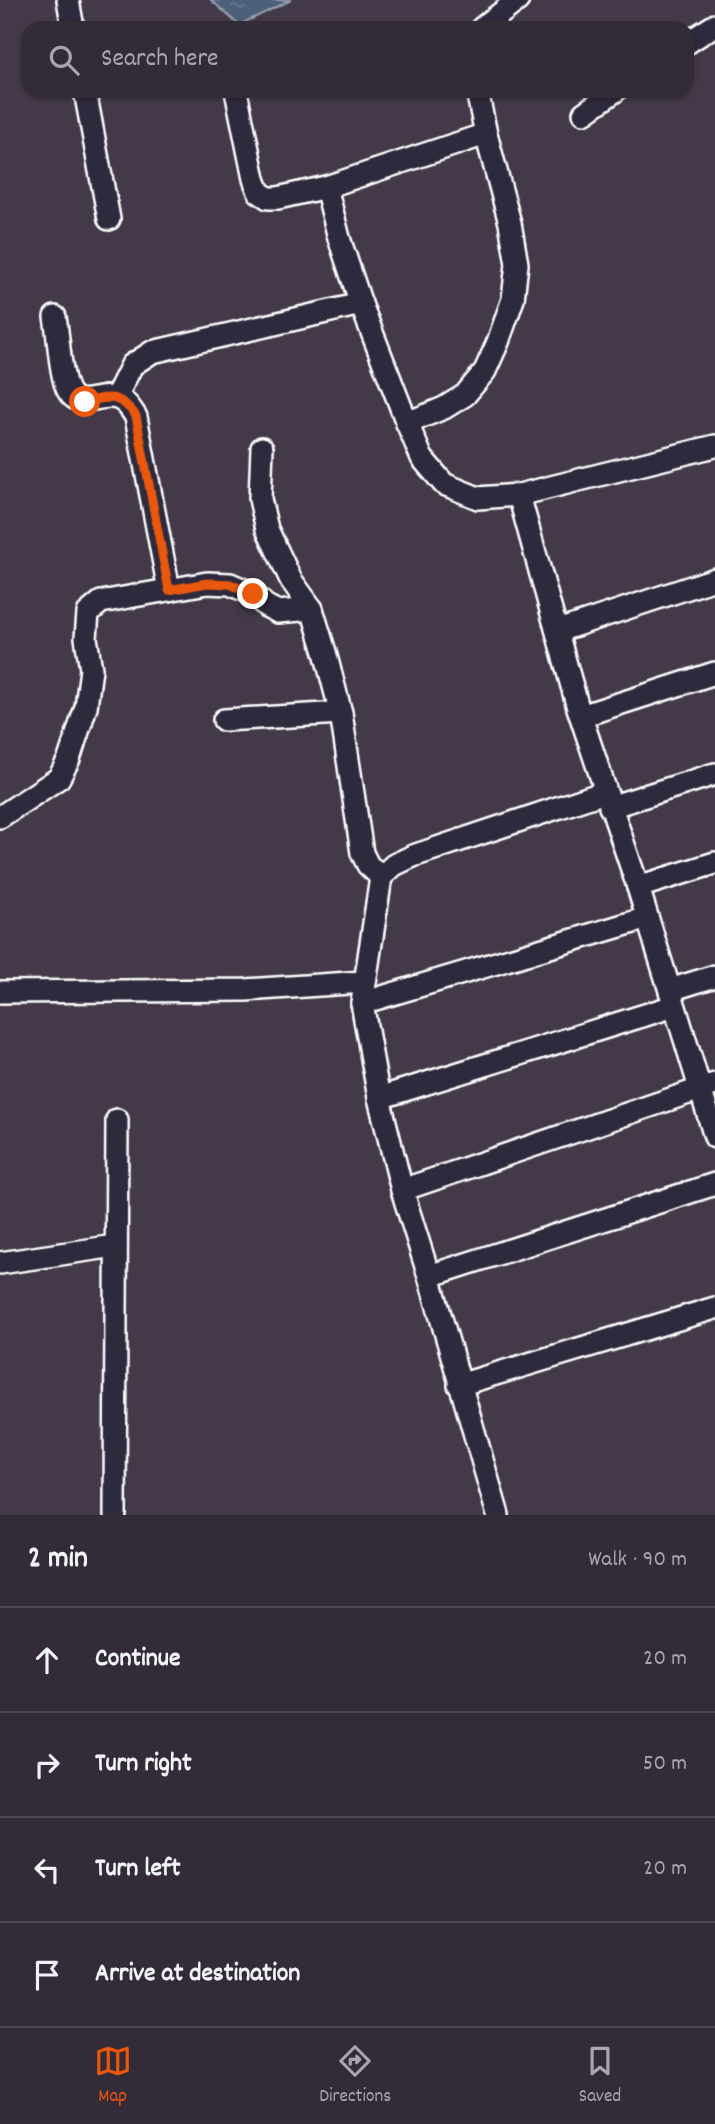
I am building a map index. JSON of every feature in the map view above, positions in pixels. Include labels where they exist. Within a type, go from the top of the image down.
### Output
[{"type":"street","points":[[68,0],[72,21]]},
{"type":"street","points":[[491,21],[518,0]]},
{"type":"street","points":[[694,38],[715,24]]},
{"type":"street","points":[[86,98],[109,219]]},
{"type":"street","points":[[237,98],[254,179],[259,192],[268,198],[326,187],[486,134]]},
{"type":"street","points":[[407,423],[444,408],[465,395],[485,371],[513,299],[517,264],[510,223],[478,98]]},
{"type":"street","points":[[584,113],[605,98]]},
{"type":"street","points":[[326,187],[361,304],[407,423],[422,458],[444,484],[478,498],[519,495],[715,446]]},
{"type":"street","points":[[116,397],[132,365],[152,352],[361,304]]},
{"type":"street","points":[[55,317],[65,384],[72,396],[85,402],[116,397],[128,404],[136,416],[169,590]]},
{"type":"street","points":[[262,447],[260,499],[267,529],[291,580],[312,609],[341,713],[362,853],[368,865],[381,877]]},
{"type":"street","points":[[519,495],[581,716],[672,998],[707,1086],[715,1137]]},
{"type":"street","points":[[558,631],[715,579]]},
{"type":"street","points":[[0,817],[59,778],[69,759],[86,707],[91,669],[86,638],[88,613],[101,602],[207,583],[230,584],[253,594],[266,606],[278,611],[312,609]]},
{"type":"street","points":[[581,716],[715,673]]},
{"type":"street","points":[[224,720],[341,713]]},
{"type":"street","points":[[498,1515],[402,1190],[379,1098],[363,992],[381,877],[394,865],[413,856],[608,799],[715,774]]},
{"type":"street","points":[[638,887],[715,863]]},
{"type":"street","points":[[0,992],[246,989],[363,992],[647,918]]},
{"type":"street","points":[[379,1098],[672,998],[715,976]]},
{"type":"street","points":[[402,1190],[707,1086]]},
{"type":"street","points":[[115,1515],[117,1120]]},
{"type":"street","points":[[429,1276],[715,1184]]},
{"type":"street","points":[[0,1263],[115,1246]]},
{"type":"street","points":[[459,1385],[715,1308]]},
{"type":"water","points":[[211,0],[291,0],[247,21],[235,21]]},
{"type":"route","points":[[85,402],[116,397],[128,404],[136,416],[169,590],[207,583],[230,584],[253,594]]}]
